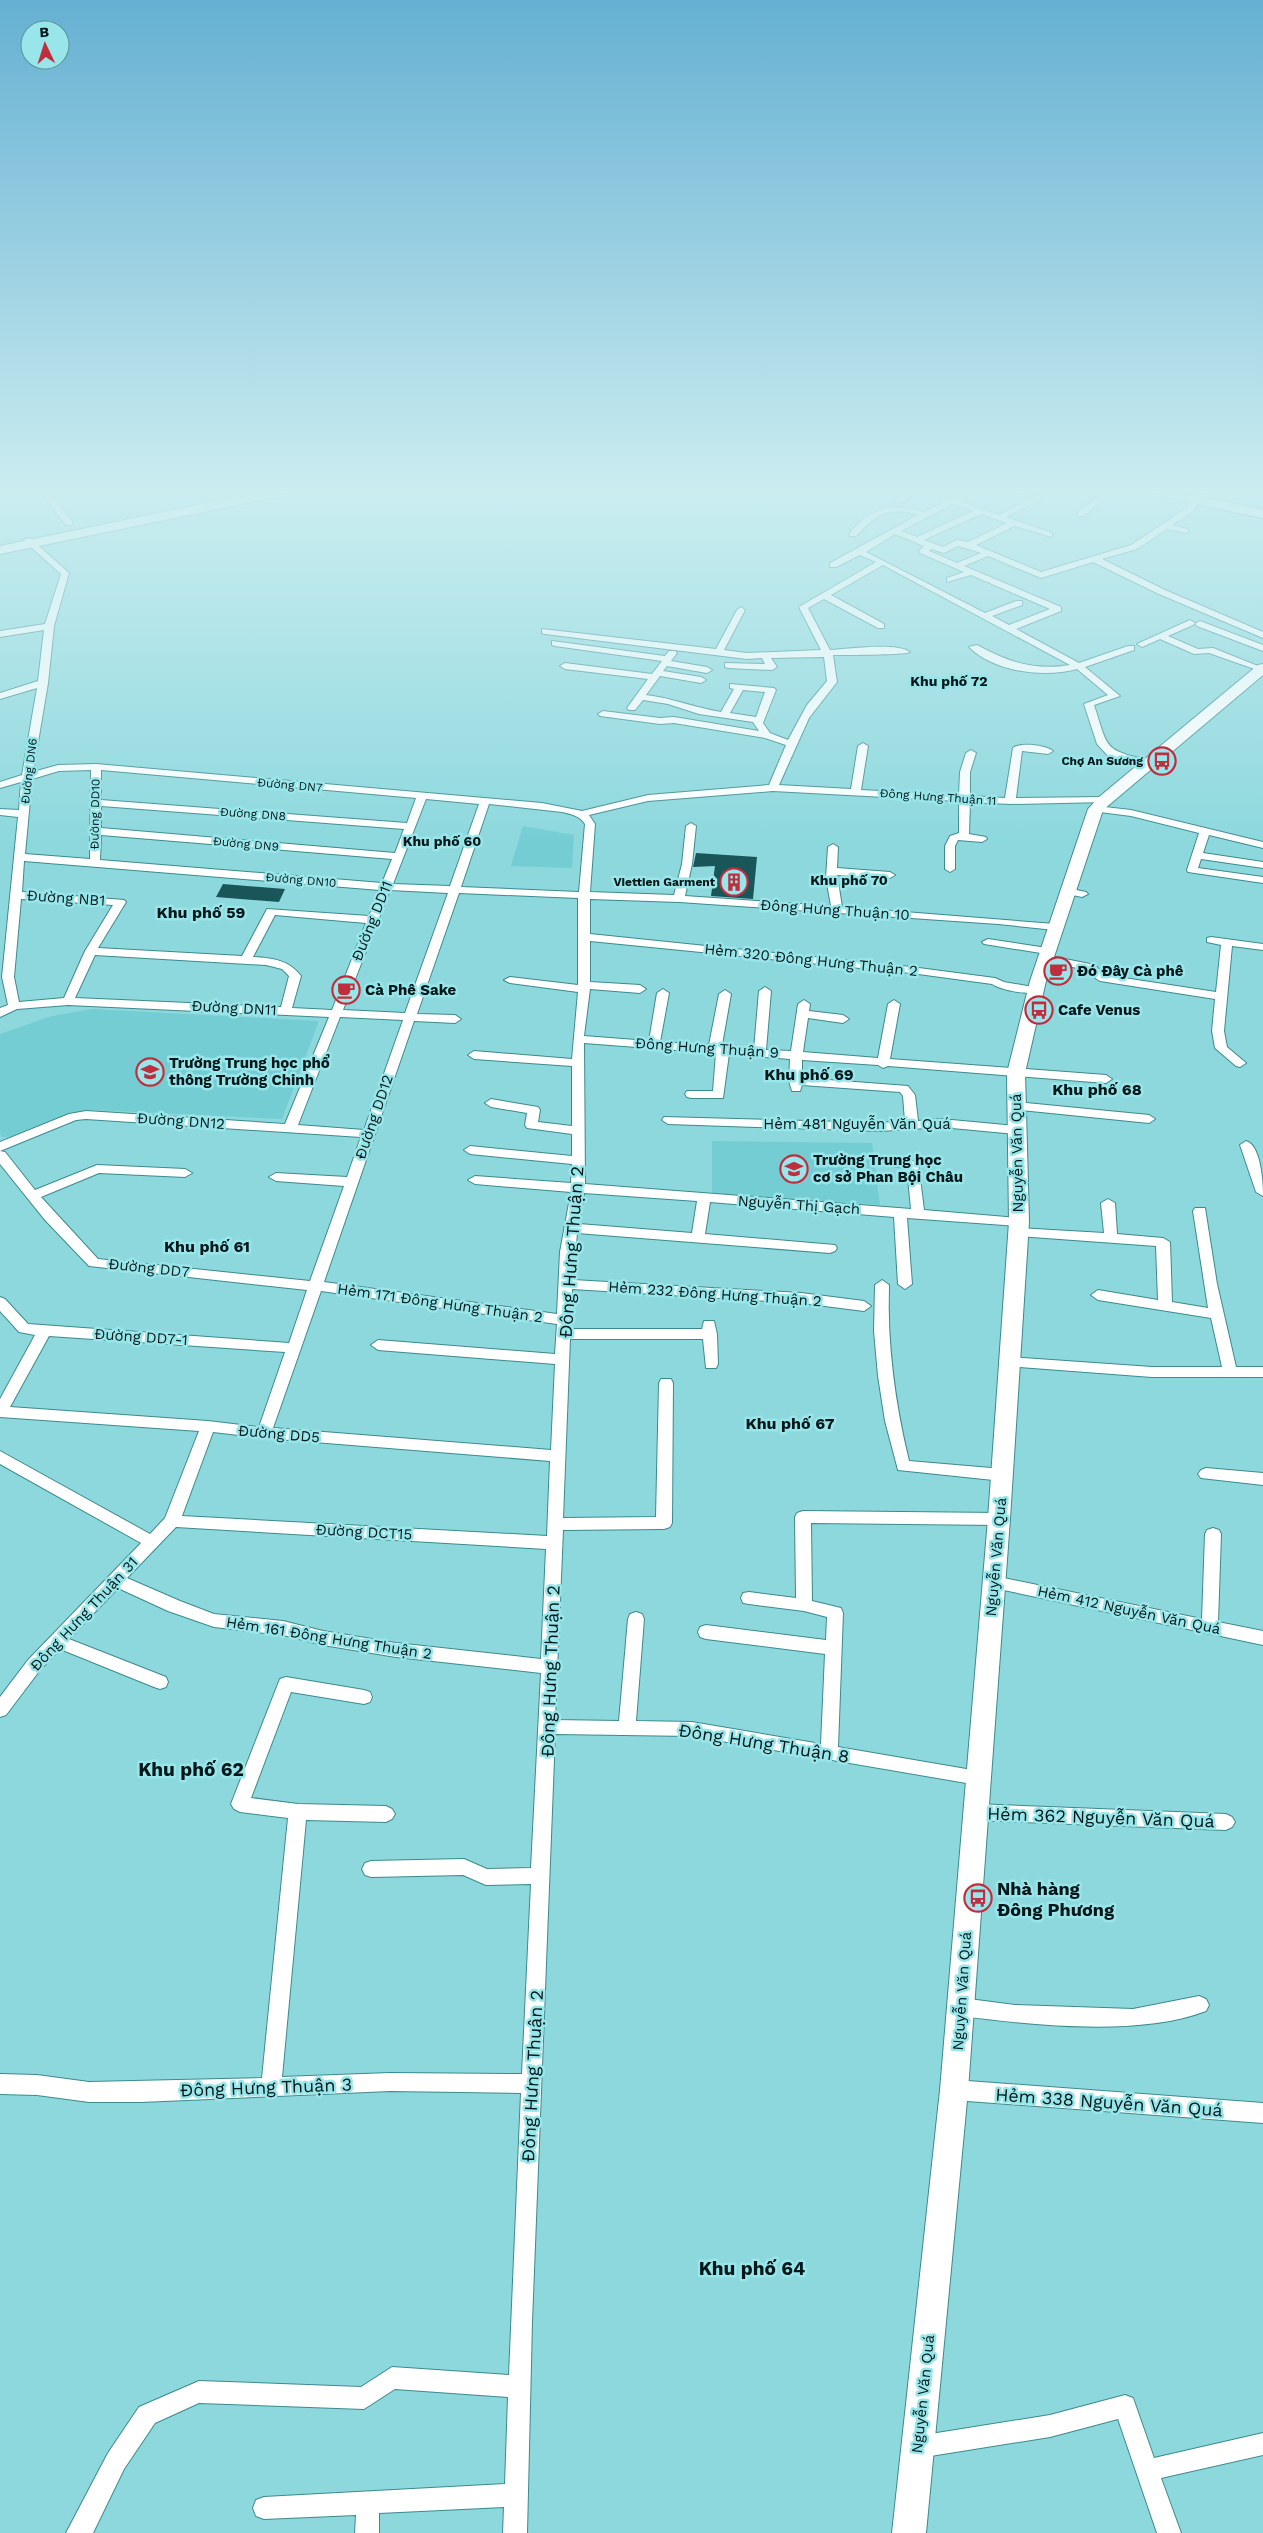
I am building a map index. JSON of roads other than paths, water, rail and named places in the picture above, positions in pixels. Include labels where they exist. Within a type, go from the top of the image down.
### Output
[{"type":"main road","name":"Nguyễn Văn Quá","points":[[909,2533],[954,2090],[1000,1519],[1019,1227],[1016,1073],[1035,990],[1046,954],[1055,927],[1075,892],[1100,804],[1147,763],[1189,732],[1262,669]]},
{"type":"street","name":"Đường DN6","points":[[14,1006],[8,976],[26,776],[43,684],[49,626],[54,609]]},
{"type":"street","points":[[773,788],[791,744],[822,691],[832,682],[832,668],[827,652],[804,609]]},
{"type":"street","points":[[853,609],[881,626]]},
{"type":"street","points":[[971,609],[1080,667],[1115,696],[1089,704],[1102,744],[1113,755],[1147,763]]},
{"type":"street","points":[[984,616],[1002,609]]},
{"type":"street","points":[[1008,629],[1057,609]]},
{"type":"street","points":[[1203,609],[1263,634]]},
{"type":"street","points":[[719,652],[741,610]]},
{"type":"street","points":[[1142,644],[1190,624]]},
{"type":"street","points":[[1200,624],[1263,648]]},
{"type":"street","points":[[0,634],[49,626]]},
{"type":"street","points":[[545,631],[679,643],[719,652],[765,656],[883,650],[905,652]]},
{"type":"street","points":[[1162,637],[1197,652],[1210,650],[1262,669]]},
{"type":"street","points":[[555,643],[666,661],[707,670]]},
{"type":"street","points":[[632,708],[679,643]]},
{"type":"street","points":[[974,648],[998,662],[1029,672],[1080,667],[1130,648]]},
{"type":"street","points":[[728,665],[772,667],[765,656]]},
{"type":"street","points":[[566,666],[701,680]]},
{"type":"street","points":[[0,696],[43,684]]},
{"type":"street","points":[[724,715],[736,686],[771,690],[759,722]]},
{"type":"street","points":[[640,697],[670,701],[694,710],[759,722],[767,735]]},
{"type":"street","points":[[603,714],[660,721],[674,720],[767,735],[791,744]]},
{"type":"street","points":[[855,792],[862,761],[863,746]]},
{"type":"street","points":[[1010,801],[1018,748],[1048,751]]},
{"type":"street","points":[[950,869],[950,846],[954,838],[964,835],[965,772],[971,753]]},
{"type":"street","name":"Đường DN7","points":[[0,785],[58,768],[96,767],[542,806],[582,814]]},
{"type":"street","name":"Đường DD10","points":[[95,862],[96,767]]},
{"type":"street","name":"Đông Hưng Thuận 11","points":[[582,814],[648,798],[773,788],[964,799],[1100,804],[1204,832],[1263,845]]},
{"type":"street","name":"Đường DD11","points":[[290,1128],[422,797]]},
{"type":"street","name":"Đường DD12","points":[[264,1433],[485,802]]},
{"type":"street","name":"Đường DN8","points":[[96,803],[410,826]]},
{"type":"street","points":[[0,812],[24,814]]},
{"type":"street","name":"Đông Hưng Thuận 2","points":[[515,2533],[519,2387],[566,1284],[570,1228],[578,1189],[578,1039],[584,987],[584,894],[590,824],[588,818],[582,814]]},
{"type":"street","points":[[679,899],[688,864],[691,826]]},
{"type":"street","name":"Đường DN9","points":[[94,831],[398,856]]},
{"type":"street","points":[[1204,832],[1192,870],[1263,880]]},
{"type":"street","points":[[960,836],[982,839]]},
{"type":"street","points":[[833,847],[832,872],[837,911]]},
{"type":"street","points":[[1196,855],[1263,865]]},
{"type":"street","name":"Đường DN10","points":[[20,857],[386,887],[454,891],[584,894]]},
{"type":"street","points":[[832,872],[890,875]]},
{"type":"street","name":"Đông Hưng Thuận 10","points":[[584,894],[998,920],[1055,927]]},
{"type":"street","name":"Đường NB1","points":[[16,895],[120,902],[92,951]]},
{"type":"street","points":[[246,960],[271,912],[373,920]]},
{"type":"street","name":"Hẻm 320 Đông Hưng Thuận 2","points":[[585,937],[911,970],[996,981],[1001,984],[1035,990]]},
{"type":"street","points":[[1211,940],[1263,947]]},
{"type":"street","points":[[988,942],[1046,954],[1091,967],[1093,972],[1100,978],[1220,996]]},
{"type":"street","points":[[1227,942],[1220,996],[1218,1031],[1221,1048],[1240,1062]]},
{"type":"street","points":[[68,1001],[92,951],[246,960],[278,964],[295,976],[286,1010]]},
{"type":"street","points":[[510,980],[584,987],[640,989]]},
{"type":"street","points":[[760,1051],[765,991]]},
{"type":"street","points":[[654,1044],[663,993]]},
{"type":"street","points":[[690,1094],[719,1095],[719,1048],[725,994]]},
{"type":"street","name":"Đường DN11","points":[[14,1006],[68,1001],[455,1019]]},
{"type":"street","points":[[883,1064],[894,1004]]},
{"type":"street","points":[[0,1012],[14,1006]]},
{"type":"street","points":[[843,1019],[804,1009],[797,1056],[796,1084],[904,1089],[909,1096],[912,1124]]},
{"type":"street","name":"Đông Hưng Thuận 9","points":[[578,1039],[760,1051],[883,1064],[1106,1079]]},
{"type":"street","points":[[474,1055],[529,1061],[578,1063]]},
{"type":"street","points":[[491,1103],[534,1110],[531,1125],[578,1130]]},
{"type":"street","name":"Đường DN12","points":[[0,1147],[73,1117],[86,1115],[368,1134]]},
{"type":"street","name":"Hẻm 481 Nguyễn Văn Quá","points":[[668,1120],[881,1127],[1016,1118],[1149,1119]]},
{"type":"street","points":[[1246,1145],[1263,1192]]},
{"type":"street","points":[[470,1150],[578,1161]]},
{"type":"street","name":"Đường DD7","points":[[0,1155],[50,1217],[94,1263],[315,1286]]},
{"type":"street","points":[[888,1162],[913,1165],[918,1214]]},
{"type":"street","points":[[33,1196],[97,1169],[184,1173]]},
{"type":"street","points":[[276,1177],[352,1182]]},
{"type":"street","name":"Nguyễn Thị Gạch","points":[[475,1180],[918,1214],[1111,1238],[1164,1242],[1164,1306]]},
{"type":"street","points":[[698,1238],[704,1198]]},
{"type":"street","points":[[1108,1203],[1111,1238]]},
{"type":"street","points":[[1200,1211],[1210,1284],[1230,1371]]},
{"type":"street","points":[[900,1213],[905,1284]]},
{"type":"street","points":[[570,1228],[830,1248]]},
{"type":"street","name":"Hẻm 232 Đông Hưng Thuận 2","points":[[566,1284],[801,1298],[864,1306]]},
{"type":"street","points":[[882,1284],[882,1351],[892,1422],[903,1466],[1003,1475]]},
{"type":"street","name":"Hẻm 171 Đông Hưng Thuận 2","points":[[315,1286],[564,1327],[710,1329],[711,1364]]},
{"type":"street","points":[[1098,1295],[1217,1314]]},
{"type":"street","name":"Đường DD7-1","points":[[0,1302],[24,1329],[294,1348]]},
{"type":"street","points":[[0,1412],[45,1330]]},
{"type":"street","points":[[378,1345],[563,1360]]},
{"type":"street","points":[[1010,1362],[1152,1372],[1263,1372]]},
{"type":"street","points":[[556,1524],[664,1523],[666,1383]]},
{"type":"street","name":"Đường DD5","points":[[0,1412],[208,1426],[264,1433],[559,1456]]},
{"type":"street","points":[[172,1521],[208,1426]]},
{"type":"street","points":[[0,1457],[152,1542]]},
{"type":"street","points":[[1206,1474],[1263,1480]]},
{"type":"street","points":[[804,1605],[803,1517],[1000,1519]]},
{"type":"street","name":"Đông Hưng Thuận 31","points":[[0,1710],[34,1665],[172,1521]]},
{"type":"street","name":"Đường DCT15","points":[[172,1521],[555,1543]]},
{"type":"street","points":[[1210,1627],[1213,1534]]},
{"type":"street","name":"Hẻm 161 Đông Hưng Thuận 2","points":[[115,1580],[174,1606],[214,1620],[283,1628],[323,1638],[396,1650],[550,1667]]},
{"type":"street","name":"Hẻm 412 Nguyễn Văn Quá","points":[[994,1582],[1263,1638]]},
{"type":"street","points":[[749,1598],[804,1605],[835,1613],[829,1753]]},
{"type":"street","points":[[627,1728],[636,1619]]},
{"type":"street","points":[[706,1632],[833,1648]]},
{"type":"street","points":[[57,1641],[160,1682]]},
{"type":"street","points":[[364,1697],[286,1684],[240,1804],[298,1812],[386,1814]]},
{"type":"street","name":"Đông Hưng Thuận 8","points":[[548,1727],[692,1729],[978,1778]]},
{"type":"street","points":[[272,2087],[298,1812]]},
{"type":"street","name":"Hẻm 362 Nguyễn Văn Quá","points":[[975,1812],[1226,1822]]},
{"type":"street","points":[[370,1869],[464,1867],[486,1876],[541,1876]]},
{"type":"street","points":[[960,2007],[1015,2014],[1133,2018],[1199,2005]]},
{"type":"street","name":"Đông Hưng Thuận 3","points":[[0,2084],[37,2085],[89,2092],[141,2092],[390,2082],[532,2084]]},
{"type":"street","name":"Hẻm 338 Nguyễn Văn Quá","points":[[954,2090],[1263,2113]]},
{"type":"street","points":[[78,2533],[83,2528],[116,2461],[147,2414],[199,2392],[364,2398],[392,2378],[519,2387]]},
{"type":"street","points":[[918,2447],[1050,2426],[1125,2406],[1149,2470],[1169,2533]]},
{"type":"street","points":[[1149,2470],[1263,2444]]},
{"type":"street","points":[[264,2508],[516,2494]]},
{"type":"street","points":[[367,2533],[368,2503]]},
{"type":"place","name":"Chợ An Sương","points":[[1162,761]]},
{"type":"place","name":"Viettien Garment","points":[[734,882]]},
{"type":"place","name":"Đó Đây Cà phê","points":[[1058,971]]},
{"type":"place","name":"Cà Phê Sake","points":[[346,990]]},
{"type":"place","name":"Cafe Venus","points":[[1039,1010]]},
{"type":"place","name":"Trường Trung học phổ thông Trường Chinh","points":[[150,1072]]},
{"type":"place","name":"Trường Trung học cơ sở Phan Bội Châu","points":[[794,1169]]},
{"type":"place","name":"Nhà hàng Đông Phương","points":[[978,1898]]},
{"type":"district","name":"Khu phố 72","points":[[949,681]]},
{"type":"district","name":"Khu phố 60","points":[[442,841]]},
{"type":"district","name":"Khu phố 70","points":[[849,880]]},
{"type":"district","name":"Khu phố 59","points":[[201,912]]},
{"type":"district","name":"Khu phố 69","points":[[809,1074]]},
{"type":"district","name":"Khu phố 68","points":[[1097,1089]]},
{"type":"district","name":"Khu phố 61","points":[[207,1246]]},
{"type":"district","name":"Khu phố 67","points":[[790,1423]]},
{"type":"district","name":"Khu phố 62","points":[[191,1769]]},
{"type":"district","name":"Khu phố 64","points":[[752,2268]]}]
